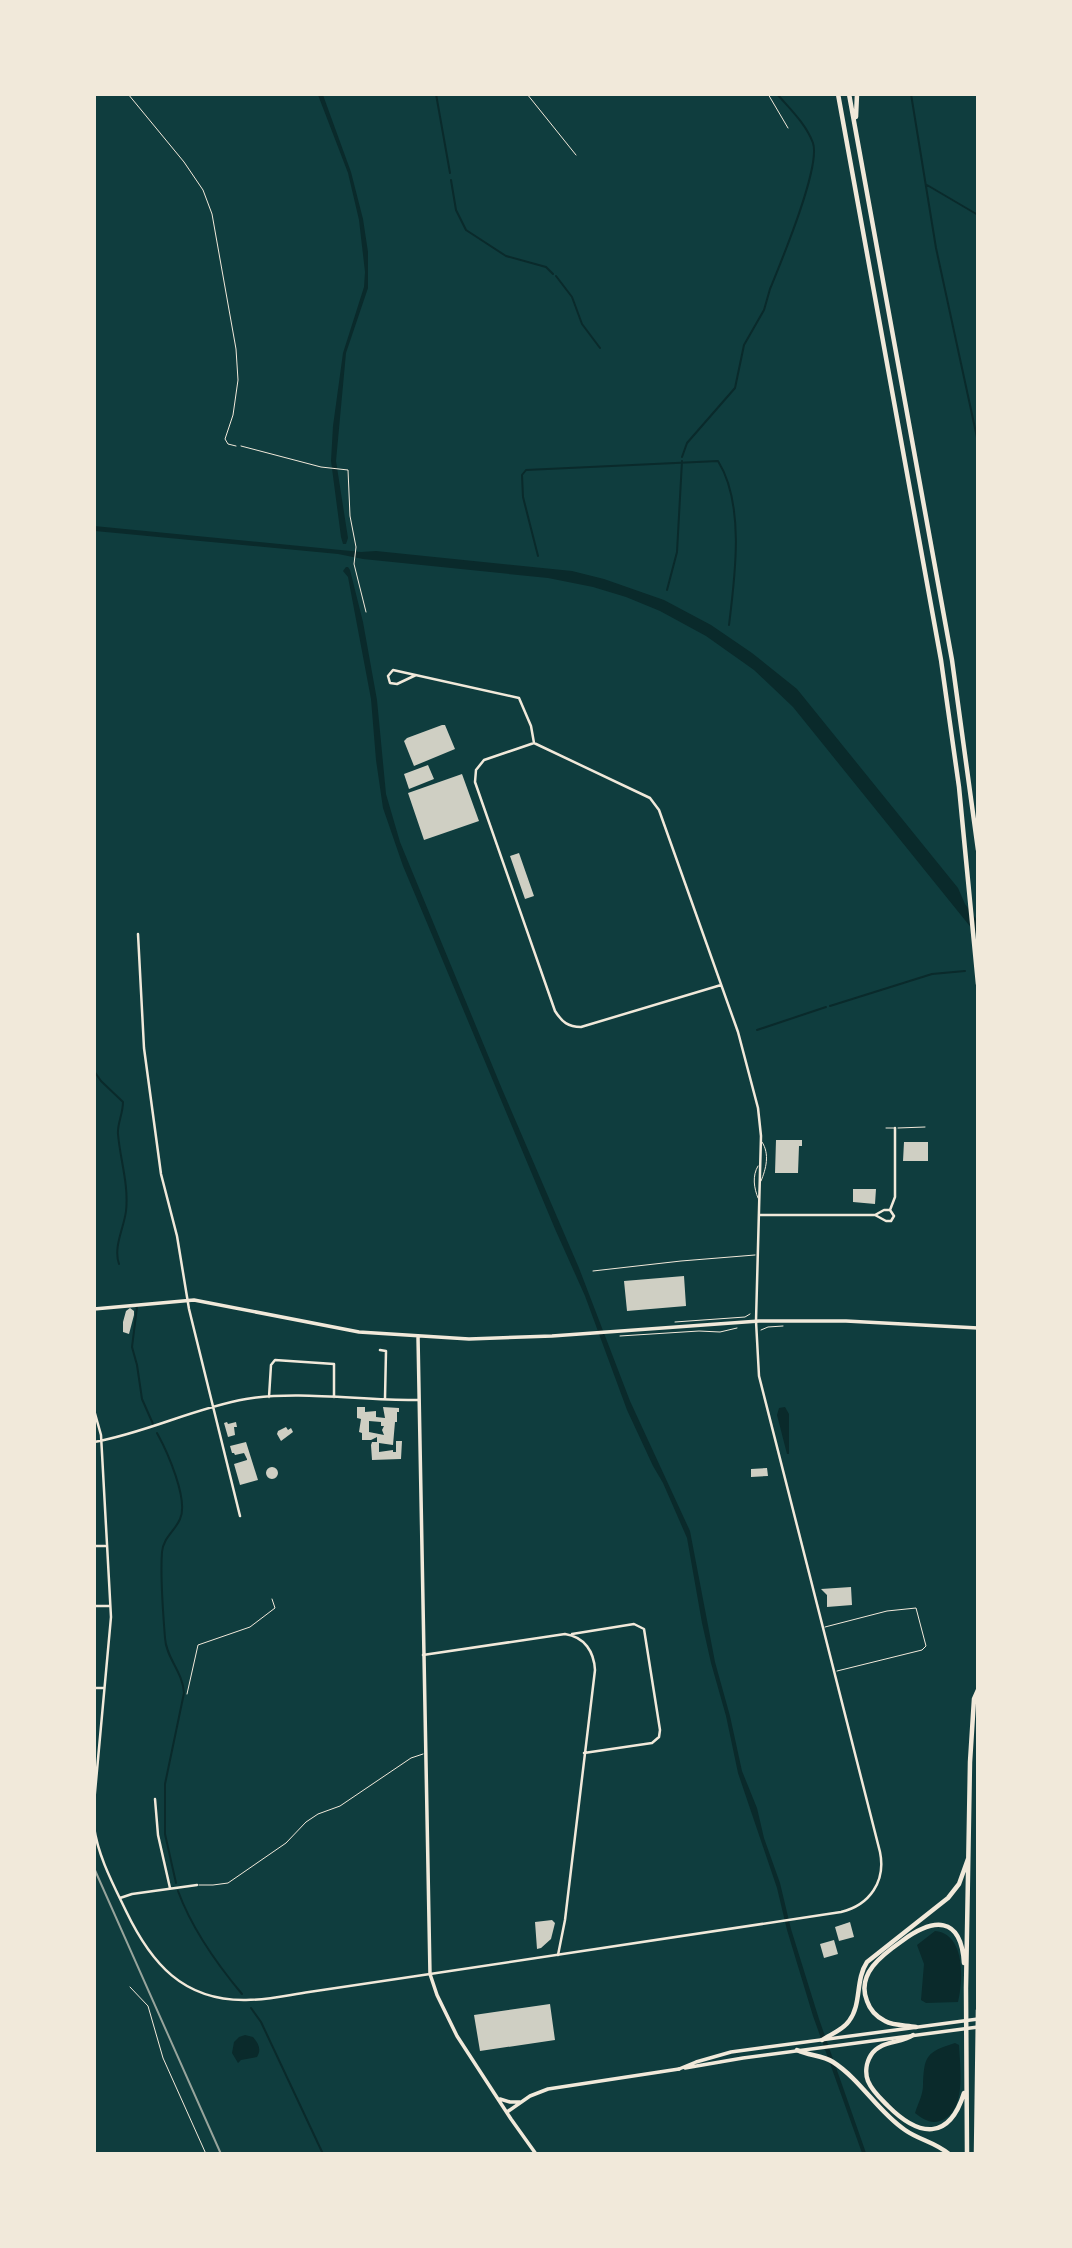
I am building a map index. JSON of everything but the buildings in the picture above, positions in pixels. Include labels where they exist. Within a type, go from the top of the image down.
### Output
[{"type":"highway","points":[[838,94],[941,660],[959,787],[978,984]]},
{"type":"highway","points":[[849,94],[952,660],[978,850]]},
{"type":"highway","points":[[855,125],[857,94]]},
{"type":"highway","points":[[967,2154],[965,2089],[971,1738],[974,1699],[978,1690]]},
{"type":"highway","points":[[822,2040],[834,2036],[852,2017],[860,1976],[867,1962],[953,1893],[970,1855]]},
{"type":"highway","points":[[916,2027],[887,2022],[877,2016],[868,2004],[864,1990],[866,1976],[881,1957],[921,1928],[944,1926],[954,1932],[962,1945],[966,1988]]},
{"type":"highway","points":[[976,2154],[978,2010]]},
{"type":"highway","points":[[913,2035],[881,2046],[869,2059],[867,2076],[878,2096],[904,2121],[918,2128],[930,2129],[943,2125],[954,2117],[960,2108],[965,2089]]},
{"type":"highway","points":[[797,2050],[834,2062],[904,2130],[939,2145],[948,2154]]},
{"type":"main road","points":[[94,1309],[188,1299],[339,1329],[418,1337],[509,1338],[756,1321],[846,1321],[978,1328]]},
{"type":"main road","points":[[418,1337],[430,1974],[452,2028],[536,2154]]},
{"type":"main road","points":[[834,2036],[978,2019]]},
{"type":"main road","points":[[507,2112],[536,2093],[558,2087],[797,2050],[978,2027]]},
{"type":"main road","points":[[679,2069],[713,2057],[742,2051],[822,2040]]},
{"type":"main road","points":[[498,2099],[522,2101]]},
{"type":"street","points":[[416,676],[394,684],[388,676],[393,670],[519,698],[531,726],[534,743]]},
{"type":"street","points":[[94,1826],[99,1851],[136,1932],[151,1956],[188,1986],[214,1997],[238,2000],[261,1999],[793,1919],[856,1908],[873,1892],[882,1869],[875,1831],[759,1376],[756,1321],[761,1141],[758,1108],[738,1032],[656,804],[650,798],[534,743],[484,760],[476,770],[475,782],[555,1011],[561,1020],[569,1026],[581,1027],[721,985]]},
{"type":"street","points":[[138,934],[142,1028],[157,1146],[212,1407],[240,1516]]},
{"type":"street","points":[[890,1210],[895,1197],[895,1128]]},
{"type":"street","points":[[759,1215],[875,1215],[890,1210]]},
{"type":"street","points":[[875,1215],[888,1222],[893,1218],[890,1210]]},
{"type":"street","points":[[380,1350],[386,1351],[385,1398]]},
{"type":"street","points":[[269,1397],[271,1365],[275,1360],[334,1364],[334,1397]]},
{"type":"street","points":[[94,1442],[243,1400],[269,1397],[334,1397],[419,1400]]},
{"type":"street","points":[[94,1410],[101,1441],[110,1606],[94,1804]]},
{"type":"street","points":[[94,1546],[106,1546]]},
{"type":"street","points":[[94,1606],[110,1606]]},
{"type":"street","points":[[423,1655],[634,1624],[644,1629],[659,1737],[652,1743],[584,1753]]},
{"type":"street","points":[[558,1955],[565,1920],[595,1670],[594,1658],[586,1645],[571,1634]]},
{"type":"street","points":[[94,1688],[104,1688]]},
{"type":"street","points":[[155,1799],[158,1835],[170,1888]]},
{"type":"street","points":[[120,1898],[197,1885]]},
{"type":"lane","points":[[241,446],[321,467],[345,468],[349,472],[350,516],[356,547],[354,562],[366,612]]},
{"type":"lane","points":[[886,1128],[925,1127]]},
{"type":"lane","points":[[760,1183],[765,1171],[767,1153],[761,1141]]},
{"type":"lane","points":[[760,1200],[754,1183],[755,1171],[761,1161]]},
{"type":"lane","points":[[593,1271],[757,1255]]},
{"type":"lane","points":[[823,1627],[887,1611],[916,1608],[926,1646],[922,1650],[834,1672]]},
{"type":"lane","points":[[197,1885],[228,1883],[286,1843],[306,1822],[318,1814],[340,1807],[411,1758],[425,1753]]},
{"type":"lane","points":[[130,1987],[148,2006],[163,2058],[206,2154]]},
{"type":"path","points":[[128,94],[184,162],[207,200],[236,349],[237,391],[225,439],[228,444],[241,446]]},
{"type":"path","points":[[527,94],[576,155]]},
{"type":"path","points":[[768,94],[788,128]]},
{"type":"path","points":[[745,1317],[750,1314]]},
{"type":"path","points":[[624,1337],[720,1332],[743,1327]]},
{"type":"path","points":[[187,1694],[198,1645],[247,1627],[273,1611],[275,1606],[272,1598]]},
{"type":"water","points":[[318,95],[323,95],[351,172],[368,252],[368,288],[346,353],[336,461],[348,538],[346,544],[343,544],[341,537],[331,461],[333,426],[343,353],[364,287],[365,272],[359,220],[348,173]]},
{"type":"water","points":[[94,526],[572,571],[664,600],[711,625],[797,689],[958,888],[965,904],[977,920],[977,935],[793,707],[754,670],[706,636],[660,611],[593,587],[548,578],[363,559],[338,554],[95,531]]},
{"type":"water","points":[[346,567],[350,570],[363,622],[377,700],[386,794],[400,842],[579,1268],[630,1401],[690,1531],[715,1662],[742,1771],[757,1808],[819,2019],[866,2153],[862,2153],[813,2016],[777,1888],[738,1773],[702,1623],[687,1538],[627,1410],[585,1296],[403,866],[383,808],[371,699],[348,577],[343,571]]},
{"type":"water","points":[[785,1407],[789,1414],[789,1454],[777,1415],[779,1408]]},
{"type":"water","points":[[935,1931],[945,1934],[957,1949],[961,1971],[958,2002],[926,2003],[921,2000],[924,1964],[917,1945]]},
{"type":"water","points":[[245,2035],[253,2037],[259,2051],[257,2057],[238,2063],[232,2053],[234,2042]]},
{"type":"water","points":[[955,2043],[959,2045],[958,2099],[949,2116],[933,2122],[915,2113],[922,2092],[924,2068],[932,2053]]},
{"type":"waterway","points":[[436,94],[450,173]]},
{"type":"waterway","points":[[682,457],[687,443],[735,388],[744,345],[764,310],[806,193],[814,155],[813,143],[806,129],[777,94]]},
{"type":"waterway","points":[[911,94],[936,248],[978,442]]},
{"type":"waterway","points":[[451,180],[456,210],[466,230],[506,256],[546,267],[553,274]]},
{"type":"waterway","points":[[927,185],[978,215]]},
{"type":"waterway","points":[[556,276],[572,297],[582,324],[600,348]]},
{"type":"waterway","points":[[667,590],[677,552],[682,461]]},
{"type":"waterway","points":[[538,556],[523,497],[522,475],[526,470],[718,461],[732,498],[735,519],[734,585],[729,625]]},
{"type":"waterway","points":[[830,1006],[932,974],[965,971]]},
{"type":"waterway","points":[[757,1030],[826,1007]]},
{"type":"waterway","points":[[94,1071],[123,1102],[118,1134],[127,1201],[118,1244],[119,1264]]},
{"type":"waterway","points":[[137,1307],[132,1347],[142,1399],[153,1424]]},
{"type":"waterway","points":[[157,1433],[171,1463],[182,1500],[180,1519],[165,1543],[161,1562],[166,1645],[181,1678],[184,1693],[165,1784],[165,1834],[176,1883]]},
{"type":"waterway","points":[[178,1891],[205,1945],[242,1994]]},
{"type":"waterway","points":[[251,2008],[261,2022],[323,2154]]},
{"type":"railway","points":[[94,1868],[221,2154]]}]
